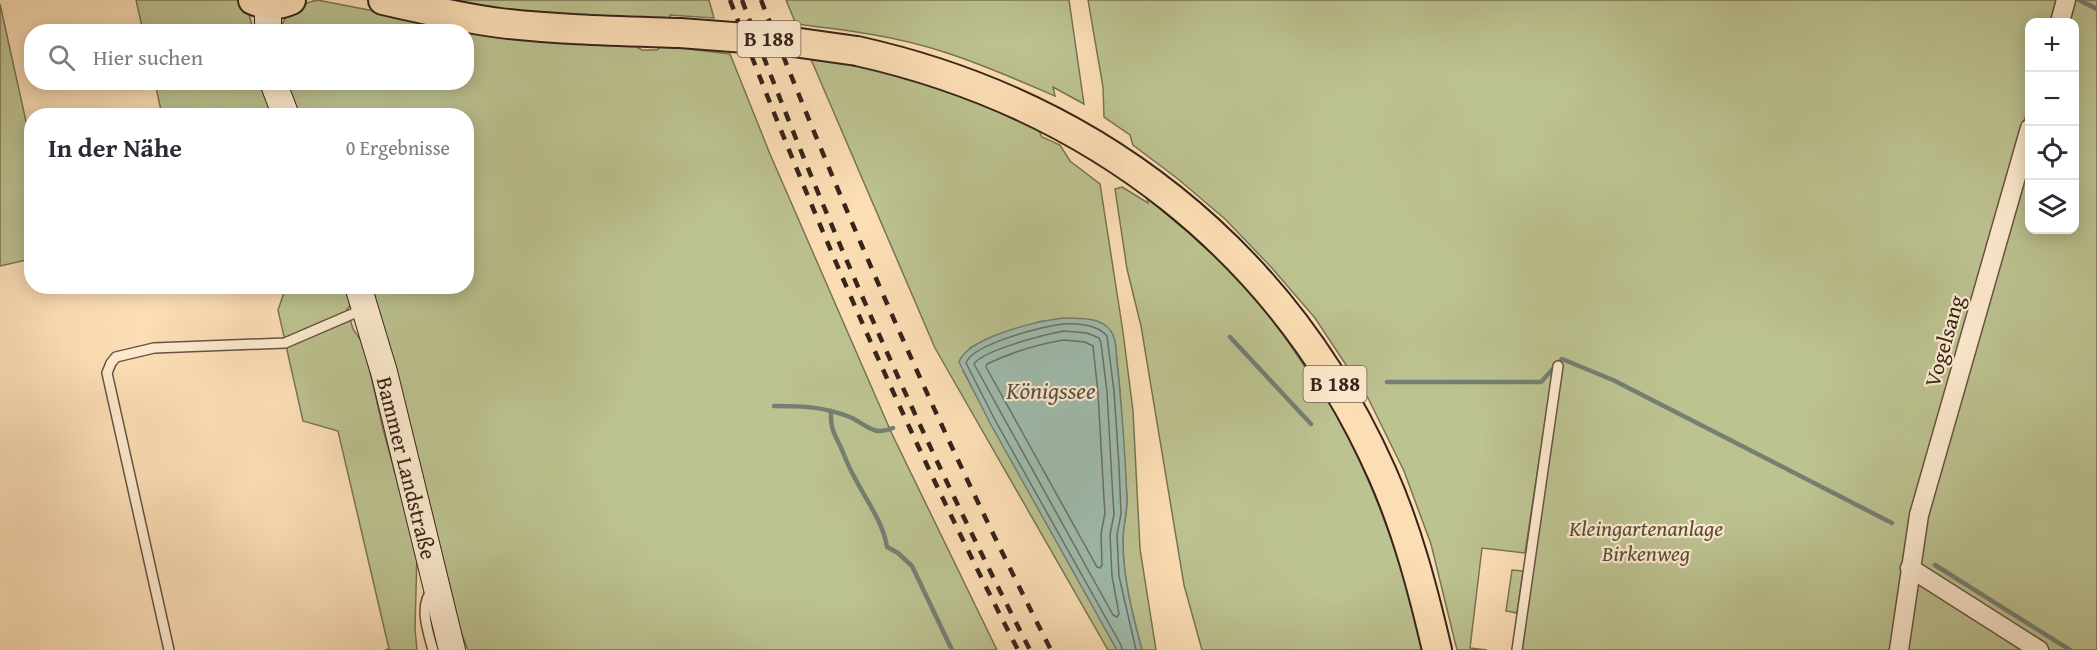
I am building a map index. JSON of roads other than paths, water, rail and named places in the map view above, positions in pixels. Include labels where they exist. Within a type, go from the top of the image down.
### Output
[{"type":"main road","name":"B 188","points":[[383,0],[440,13],[539,27],[680,33],[786,41],[858,51],[973,84],[1063,126],[1141,175],[1204,225],[1245,265],[1288,315],[1339,389],[1368,444],[1397,509],[1418,573],[1437,650]]},
{"type":"main road","points":[[276,90],[283,108]]},
{"type":"main road","name":"Bammer Landstraße","points":[[362,298],[384,372],[452,650]]},
{"type":"street","points":[[2061,18],[2066,0]]},
{"type":"street","name":"Vogelsang","points":[[1899,650],[1919,515],[2025,145]]},
{"type":"street","points":[[1910,568],[2039,650]]},
{"type":"lane","points":[[169,650],[107,373],[111,363],[116,357],[154,348],[285,343],[362,298]]},
{"type":"lane","points":[[1517,650],[1558,366]]},
{"type":"lane","points":[[433,650],[424,607],[430,593],[437,587]]},
{"type":"water","name":"Königssee","points":[[1063,318],[1089,319],[1102,323],[1111,331],[1114,338],[1122,414],[1127,499],[1123,536],[1124,565],[1131,608],[1142,650],[1117,650],[990,423],[959,362],[965,353],[989,338],[1021,327]]},
{"type":"waterway","points":[[2079,0],[2097,9]]},
{"type":"waterway","points":[[1230,337],[1311,424]]},
{"type":"waterway","points":[[1387,382],[1541,382],[1562,359],[1613,380],[1892,523]]},
{"type":"waterway","points":[[774,406],[824,409],[848,416],[877,431],[893,428]]},
{"type":"waterway","points":[[831,411],[834,432],[878,521],[887,547],[898,553],[912,566],[952,650]]},
{"type":"waterway","points":[[1935,565],[2070,650]]},
{"type":"railway","points":[[730,0],[795,165],[865,329],[939,491],[1018,650]]},
{"type":"railway","points":[[742,0],[807,165],[877,329],[951,491],[1030,650]]},
{"type":"railway","points":[[761,0],[898,329],[972,490],[1051,650]]},
{"type":"park label","name":"Kleingartenanlage Birkenweg","points":[[1646,540]]}]
